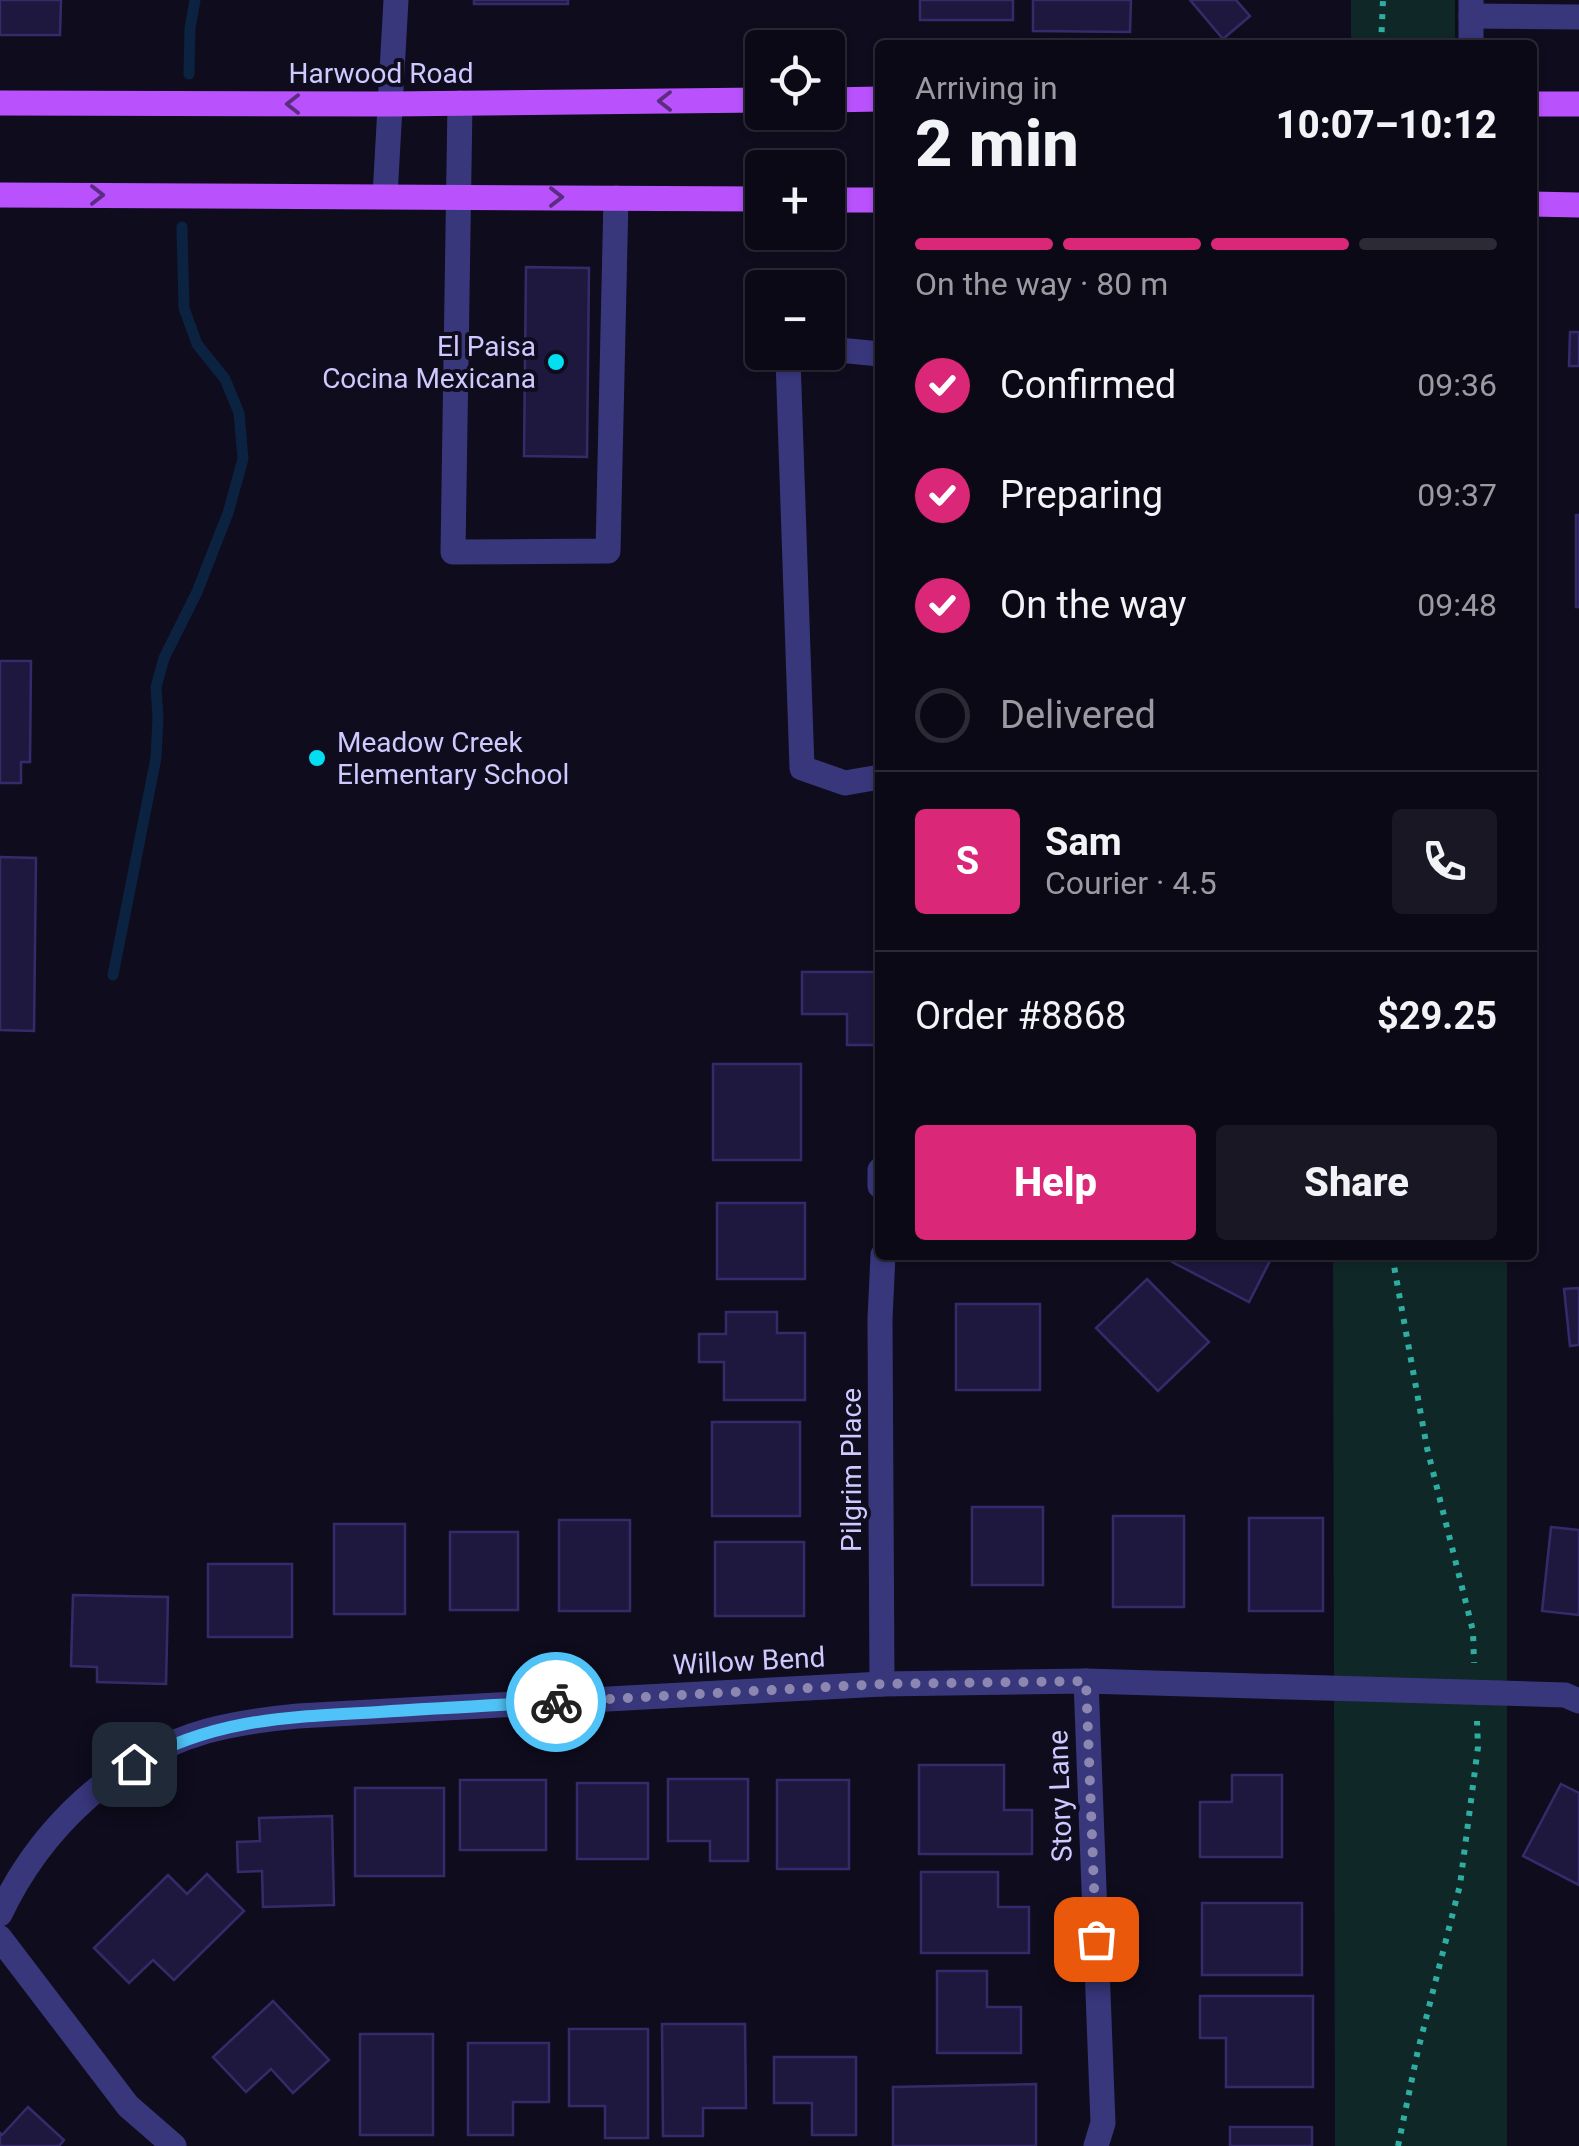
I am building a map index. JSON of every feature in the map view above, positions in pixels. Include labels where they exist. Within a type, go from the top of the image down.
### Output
[{"type":"main road","points":[[845,100],[875,99]]},
{"type":"main road","name":"Harwood Road","points":[[0,104],[745,100]]},
{"type":"main road","points":[[1537,104],[1579,104]]},
{"type":"main road","points":[[0,195],[745,199]]},
{"type":"main road","points":[[845,200],[875,200]]},
{"type":"main road","points":[[1537,204],[1579,205]]},
{"type":"street","points":[[386,196],[396,0]]},
{"type":"street","points":[[1471,40],[1471,8],[1579,17]]},
{"type":"street","points":[[460,103],[453,552],[608,551],[616,198]]},
{"type":"street","points":[[845,351],[875,354]]},
{"type":"street","points":[[788,370],[802,768],[844,783],[875,778]]},
{"type":"street","name":"Pilgrim Place","points":[[882,1684],[883,1260]]},
{"type":"street","name":"Willow Bend","points":[[0,1914],[36,1851],[80,1803],[151,1754],[202,1732],[247,1722],[882,1684],[1086,1681],[1565,1695],[1579,1700]]},
{"type":"street","name":"Story Lane","points":[[1086,1681],[1103,2122],[1096,2146]]},
{"type":"street","points":[[0,1938],[128,2106],[174,2146]]},
{"type":"path","points":[[1381,40],[1383,0]]},
{"type":"green space","points":[[1351,0],[1455,0],[1455,40],[1351,40]]},
{"type":"green space","points":[[1333,1260],[1507,1260],[1507,2146],[1335,2146]]},
{"type":"building","points":[[0,0],[61,0],[60,35],[0,35]]},
{"type":"building","points":[[474,0],[568,0],[568,4],[474,4]]},
{"type":"building","points":[[920,0],[1013,0],[1013,20],[920,20]]},
{"type":"building","points":[[1033,0],[1131,0],[1130,32],[1033,31]]},
{"type":"building","points":[[1190,0],[1236,0],[1250,16],[1223,39]]},
{"type":"building","name":"El Paisa Cocina Mexicana","points":[[526,267],[589,268],[587,457],[524,456]]},
{"type":"building","points":[[1570,332],[1579,332],[1579,366],[1569,366]]},
{"type":"building","points":[[1579,515],[1579,607],[1576,607]]},
{"type":"building","points":[[0,661],[31,661],[30,762],[21,762],[21,783],[0,783]]},
{"type":"building","points":[[0,857],[36,858],[34,1031],[0,1030]]},
{"type":"building","points":[[802,972],[875,972],[875,1045],[847,1045],[847,1014],[802,1014]]},
{"type":"building","points":[[713,1064],[801,1064],[801,1160],[713,1160]]},
{"type":"building","points":[[717,1203],[805,1203],[805,1279],[717,1279]]},
{"type":"building","points":[[1173,1260],[1270,1260],[1249,1302]]},
{"type":"building","points":[[1147,1279],[1209,1342],[1158,1391],[1096,1328]]},
{"type":"building","points":[[1579,1288],[1579,1345],[1570,1346],[1564,1289]]},
{"type":"building","points":[[956,1304],[1040,1304],[1040,1390],[956,1390]]},
{"type":"building","points":[[726,1312],[777,1312],[777,1333],[805,1333],[805,1400],[724,1400],[724,1362],[699,1362],[699,1334],[726,1334]]},
{"type":"building","points":[[712,1422],[800,1422],[800,1516],[712,1516]]},
{"type":"building","points":[[972,1507],[1043,1507],[1043,1585],[972,1585]]},
{"type":"building","points":[[1113,1516],[1184,1516],[1184,1607],[1113,1607]]},
{"type":"building","points":[[1249,1518],[1323,1518],[1323,1611],[1249,1611]]},
{"type":"building","points":[[559,1520],[630,1520],[630,1611],[559,1611]]},
{"type":"building","points":[[334,1524],[405,1524],[405,1614],[334,1614]]},
{"type":"building","points":[[1551,1527],[1579,1530],[1579,1615],[1542,1611]]},
{"type":"building","points":[[450,1532],[518,1532],[518,1610],[450,1610]]},
{"type":"building","points":[[715,1542],[804,1542],[804,1616],[715,1616]]},
{"type":"building","points":[[208,1564],[292,1564],[292,1637],[208,1637]]},
{"type":"building","points":[[73,1595],[168,1597],[166,1684],[97,1682],[97,1667],[71,1666]]},
{"type":"building","points":[[919,1765],[1004,1765],[1004,1810],[1032,1810],[1032,1854],[919,1854]]},
{"type":"building","points":[[1232,1775],[1282,1775],[1282,1857],[1200,1857],[1200,1802],[1232,1802]]},
{"type":"building","points":[[668,1779],[748,1779],[748,1861],[710,1861],[710,1841],[668,1841]]},
{"type":"building","points":[[460,1780],[546,1780],[546,1850],[460,1850]]},
{"type":"building","points":[[777,1780],[849,1780],[849,1869],[777,1869]]},
{"type":"building","points":[[577,1783],[648,1783],[648,1859],[577,1859]]},
{"type":"building","points":[[1561,1784],[1579,1793],[1579,1885],[1523,1856]]},
{"type":"building","points":[[355,1788],[444,1788],[444,1876],[355,1876]]},
{"type":"building","points":[[332,1816],[334,1905],[263,1907],[262,1871],[238,1872],[237,1842],[260,1841],[259,1818]]},
{"type":"building","points":[[921,1872],[998,1872],[998,1907],[1029,1907],[1029,1953],[921,1953]]},
{"type":"building","points":[[207,1874],[244,1911],[174,1980],[153,1960],[129,1983],[94,1948],[168,1875],[187,1894]]},
{"type":"building","points":[[1202,1903],[1302,1903],[1302,1975],[1202,1975]]},
{"type":"building","points":[[937,1971],[987,1971],[987,2007],[1021,2007],[1021,2053],[937,2053]]},
{"type":"building","points":[[1200,1996],[1313,1996],[1313,2087],[1226,2087],[1226,2038],[1200,2038]]},
{"type":"building","points":[[273,2001],[329,2060],[293,2093],[271,2069],[246,2092],[213,2057]]},
{"type":"building","points":[[662,2024],[745,2024],[746,2108],[703,2108],[703,2136],[663,2136]]},
{"type":"building","points":[[569,2029],[648,2029],[648,2138],[605,2138],[605,2106],[569,2106]]},
{"type":"building","points":[[360,2034],[433,2034],[433,2135],[360,2135]]},
{"type":"building","points":[[468,2043],[549,2043],[549,2102],[513,2102],[513,2135],[468,2135]]},
{"type":"building","points":[[774,2057],[856,2057],[856,2135],[812,2135],[812,2103],[774,2103]]},
{"type":"building","points":[[1036,2084],[1036,2146],[893,2146],[893,2087]]},
{"type":"building","points":[[28,2107],[64,2140],[59,2146],[0,2146],[0,2133]]},
{"type":"building","points":[[1230,2127],[1312,2127],[1312,2146],[1230,2146]]},
{"type":"waterway","points":[[189,74],[195,0]]},
{"type":"waterway","points":[[113,975],[156,758],[156,687],[164,658],[197,592],[228,513],[243,459],[239,413],[225,379],[197,344],[184,308],[182,227]]},
{"type":"way so far","points":[[556,1702],[882,1684],[1086,1681],[1096,1939]]},
{"type":"place","name":"El Paisa Cocina Mexicana","points":[[556,362]]},
{"type":"place","name":"Meadow Creek Elementary School","points":[[317,758]]},
{"type":"route","points":[[134,1764],[202,1732],[247,1722],[556,1702]]}]
